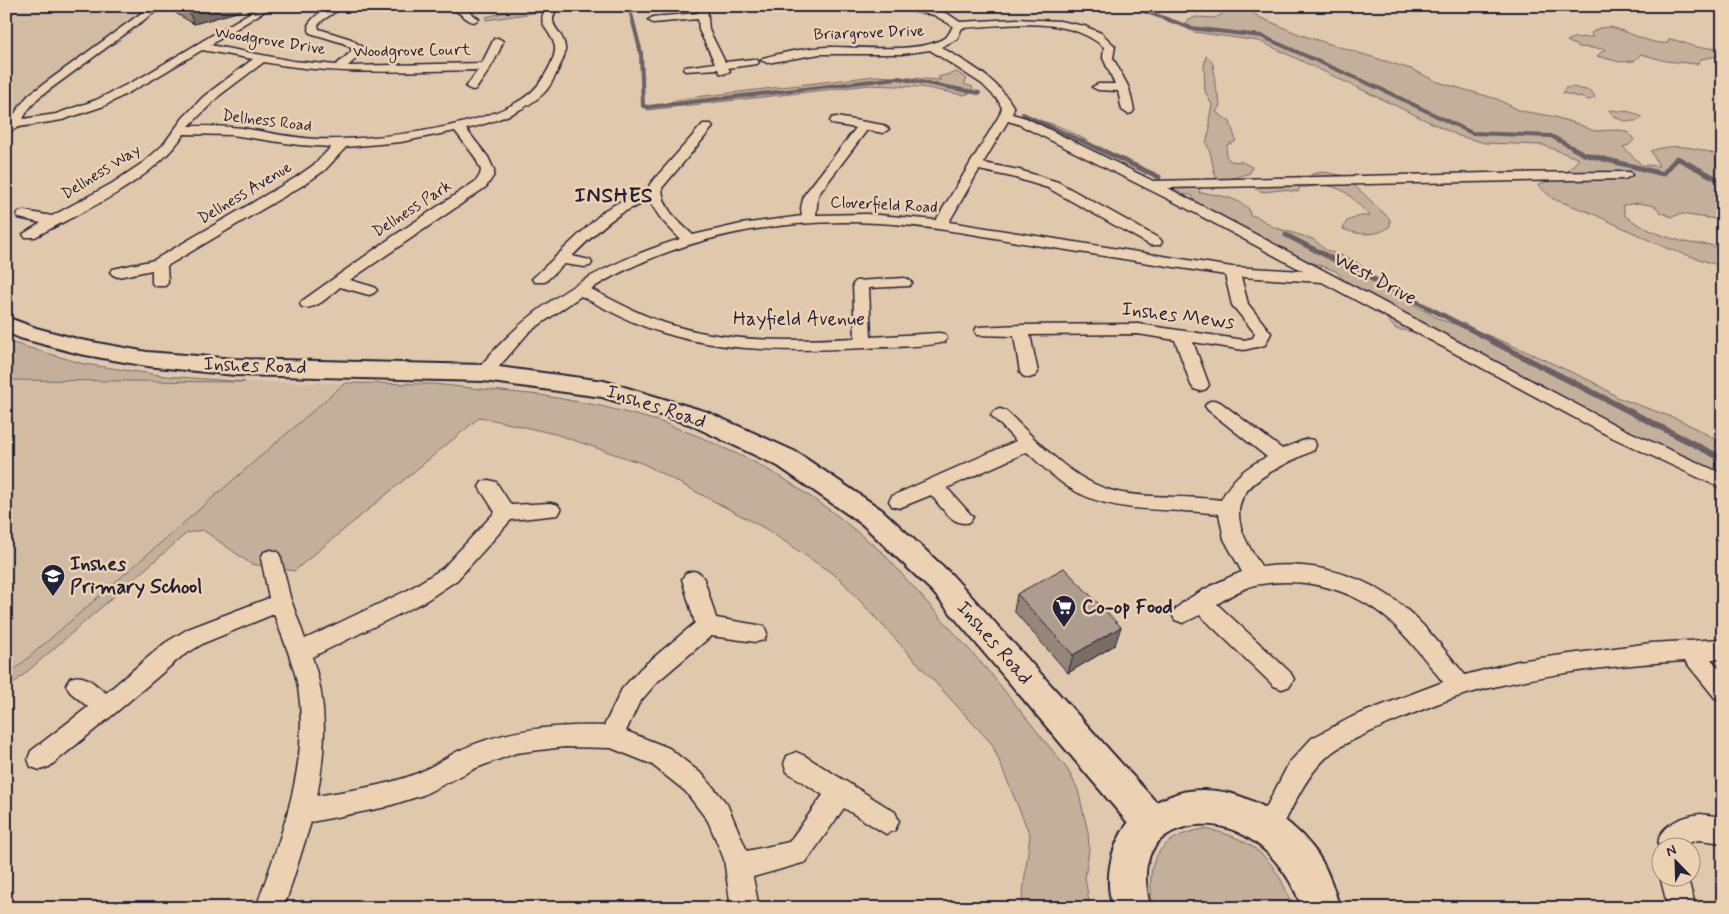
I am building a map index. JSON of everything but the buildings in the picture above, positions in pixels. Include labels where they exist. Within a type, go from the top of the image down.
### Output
[{"type":"street","points":[[11,126],[23,107],[34,96],[158,6]]},
{"type":"street","points":[[11,126],[58,117],[100,104],[201,47],[268,6]]},
{"type":"street","name":"Woodgrove Drive","points":[[201,47],[306,66],[340,68],[356,53],[357,47],[345,39],[322,35],[314,31],[313,25],[319,18],[339,6]]},
{"type":"street","name":"Dellness Road","points":[[181,130],[230,130],[290,141],[342,144],[400,139],[458,127],[512,109],[540,91],[556,62],[560,49],[547,20],[548,13],[554,6]]},
{"type":"street","name":"Briargrove Drive","points":[[767,60],[805,47],[910,50],[933,47],[947,42],[955,36],[958,25],[941,14],[899,6]]},
{"type":"street","points":[[454,11],[474,18]]},
{"type":"street","points":[[653,20],[703,11],[704,30],[723,68]]},
{"type":"street","points":[[958,25],[1035,22],[1084,30],[1105,40],[1110,46],[1108,58],[1122,88],[1128,110]]},
{"type":"street","name":"Woodgrove Court","points":[[472,87],[486,66],[498,41]]},
{"type":"street","points":[[933,47],[990,84],[1006,102],[1008,108],[940,225]]},
{"type":"street","name":"Dellness Road","points":[[181,130],[202,105],[262,58]]},
{"type":"street","points":[[689,69],[723,68],[753,62]]},
{"type":"street","name":"Woodgrove Court","points":[[340,68],[378,70],[486,66]]},
{"type":"street","points":[[1098,88],[1122,88]]},
{"type":"street","name":"West Drive","points":[[1006,114],[1151,185],[1613,431],[1723,482]]},
{"type":"street","points":[[836,121],[883,129]]},
{"type":"street","points":[[809,219],[808,208],[811,195],[864,126]]},
{"type":"street","name":"Dellness Park","points":[[308,304],[410,229],[480,185],[487,174],[486,166],[458,127]]},
{"type":"street","points":[[689,240],[659,207],[654,197],[655,187],[707,127]]},
{"type":"street","name":"Dellness Way","points":[[30,234],[114,188],[144,169],[165,151],[181,130]]},
{"type":"street","name":"Dellness Avenue","points":[[118,272],[159,264],[300,181],[320,167],[342,144]]},
{"type":"street","points":[[976,166],[1014,172],[1053,185],[1117,229],[1155,242]]},
{"type":"street","points":[[1151,185],[1179,183],[1241,184],[1438,176],[1625,175]]},
{"type":"street","points":[[540,279],[610,213],[628,203],[654,197]]},
{"type":"street","points":[[24,215],[54,221]]},
{"type":"street","name":"Cloverfield Road","points":[[484,373],[505,347],[531,322],[580,289],[616,268],[689,240],[773,223],[809,219],[858,218],[940,225],[1232,272],[1323,277]]},
{"type":"street","points":[[562,259],[584,264]]},
{"type":"street","points":[[159,264],[160,283]]},
{"type":"street","name":"Inshes Mews","points":[[983,331],[1138,329],[1244,345],[1259,341],[1263,333],[1240,305],[1232,272]]},
{"type":"street","points":[[338,282],[369,290]]},
{"type":"street","points":[[862,341],[861,284],[904,283]]},
{"type":"street","name":"Hayfield Avenue","points":[[580,289],[638,318],[671,330],[709,339],[757,344],[939,338]]},
{"type":"street","name":"Inshes Road","points":[[6,324],[28,333],[80,347],[148,360],[235,367],[484,373],[604,389],[698,418],[787,460],[872,517],[942,583],[1152,823]]},
{"type":"street","points":[[1021,330],[1029,372]]},
{"type":"street","points":[[1182,336],[1200,385]]},
{"type":"street","points":[[1214,406],[1281,458]]},
{"type":"street","points":[[1000,414],[1029,443],[1078,484],[1098,494],[1125,501],[1157,504],[1181,503],[1227,508]]},
{"type":"street","points":[[899,502],[1029,443]]},
{"type":"street","points":[[1257,576],[1239,552],[1229,528],[1227,508],[1236,490],[1249,475],[1307,445]]},
{"type":"street","points":[[934,486],[962,517]]},
{"type":"street","points":[[489,487],[506,514]]},
{"type":"street","points":[[300,653],[416,596],[450,574],[506,514],[551,510]]},
{"type":"street","points":[[270,908],[302,811],[311,761],[312,726],[310,692],[300,653],[280,602],[271,558]]},
{"type":"street","points":[[1183,614],[1223,590],[1257,576],[1285,573],[1317,575],[1367,594],[1396,613],[1460,686]]},
{"type":"street","points":[[693,579],[707,626]]},
{"type":"street","points":[[40,759],[174,650],[196,636],[280,602]]},
{"type":"street","points":[[1202,602],[1282,679]]},
{"type":"street","points":[[611,737],[630,696],[649,674],[707,626],[756,633]]},
{"type":"street","points":[[1268,829],[1298,771],[1321,746],[1362,724],[1460,686],[1518,670],[1690,650],[1723,649]]},
{"type":"street","points":[[1690,650],[1723,691]]},
{"type":"street","points":[[78,685],[106,707]]},
{"type":"street","points":[[302,811],[382,796],[422,783],[468,759],[516,742],[564,736],[611,737],[660,756],[694,783],[718,813],[738,866],[746,908]]},
{"type":"street","points":[[796,764],[886,821]]},
{"type":"street","points":[[738,866],[762,863],[797,853],[840,792]]},
{"type":"street","points":[[1132,908],[1128,899],[1127,869],[1135,843],[1152,823],[1176,810],[1206,807],[1237,813],[1268,829],[1291,850],[1309,876],[1321,908]]},
{"type":"street","points":[[1676,836],[1680,832],[1694,826],[1723,830]]},
{"type":"street","points":[[1676,886],[1682,908]]},
{"type":"shaded area","points":[[6,6],[165,6],[42,99],[6,122]]},
{"type":"shaded area","points":[[513,6],[544,6],[540,12],[486,20],[486,17],[506,12]]},
{"type":"shaded area","points":[[1235,6],[1243,6],[1259,17],[1301,35],[1411,69],[1438,82],[1497,99],[1521,111],[1551,116],[1594,131],[1619,130],[1629,133],[1634,140],[1629,145],[1623,147],[1642,165],[1659,166],[1651,151],[1669,147],[1687,147],[1723,157],[1723,220],[1680,214],[1672,217],[1660,212],[1655,206],[1639,203],[1623,205],[1625,216],[1640,225],[1673,239],[1716,247],[1723,253],[1723,261],[1714,264],[1666,248],[1589,212],[1553,199],[1538,185],[1567,172],[1579,159],[1543,145],[1485,143],[1459,136],[1259,41],[1194,32],[1184,27],[1187,21],[1196,17],[1215,18]]},
{"type":"shaded area","points":[[1610,27],[1654,42],[1668,43],[1669,39],[1697,47],[1720,48],[1723,49],[1723,55],[1701,59],[1697,64],[1666,61],[1641,54],[1634,61],[1620,62],[1597,56],[1605,49],[1579,47],[1567,41],[1573,38],[1593,37],[1591,33],[1599,28]]},
{"type":"shaded area","points":[[1206,56],[1211,61],[1214,69],[1215,85],[1220,105],[1216,112],[1230,122],[1236,141],[1227,145],[1226,156],[1230,161],[1242,162],[1252,167],[1250,173],[1223,181],[1217,179],[1206,143],[1210,128],[1209,120],[1212,105],[1205,91],[1204,67]]},
{"type":"shaded area","points":[[957,72],[967,79],[964,84],[973,87],[971,93],[963,95],[921,87],[870,85],[647,110],[648,107],[662,105],[679,99],[876,76],[941,80],[938,77]]},
{"type":"shaded area","points":[[1572,87],[1591,91],[1595,97],[1590,100],[1563,93],[1565,88]]},
{"type":"shaded area","points":[[1609,110],[1631,112],[1642,117],[1641,119],[1628,121],[1615,117]]},
{"type":"shaded area","points":[[1030,120],[1064,129],[1107,152],[1143,168],[1148,173],[1142,175],[1124,169]]},
{"type":"shaded area","points":[[1324,172],[1346,176],[1355,182],[1355,186],[1390,219],[1390,226],[1380,232],[1368,234],[1355,233],[1343,229],[1347,221],[1360,216],[1370,216],[1350,196],[1339,189],[1324,185],[1300,187],[1298,192],[1282,190],[1269,192],[1252,186],[1298,176],[1309,178],[1312,174]]},
{"type":"shaded area","points":[[1175,186],[1197,186],[1200,189],[1199,193],[1218,195],[1239,202],[1249,209],[1250,215],[1258,217],[1273,227],[1313,239],[1326,250],[1354,260],[1363,267],[1366,273],[1383,281],[1393,293],[1441,320],[1475,330],[1516,347],[1593,382],[1619,398],[1680,420],[1723,443],[1723,476],[1688,457],[1603,420],[1444,337],[1396,329],[1378,309],[1348,285],[1336,271],[1290,255],[1265,241],[1261,235],[1256,236],[1237,226],[1235,221],[1208,221],[1199,216],[1192,195],[1176,194],[1171,189]]},
{"type":"shaded area","points":[[6,341],[84,364],[166,376],[245,382],[6,380]]},
{"type":"shaded area","name":"Inshes Primary School","points":[[6,380],[345,383],[6,677]]},
{"type":"shaded area","points":[[345,383],[433,384],[540,395],[601,406],[658,421],[698,436],[754,462],[786,480],[834,513],[883,553],[991,674],[1068,770],[1078,790],[1088,832],[1089,849],[1085,878],[1090,908],[1021,908],[1030,835],[992,744],[839,578],[766,529],[644,464],[555,434],[480,417],[294,571],[251,564],[203,530],[187,533],[6,690],[6,677]]},
{"type":"shaded area","points":[[1204,829],[1236,838],[1250,845],[1261,854],[1280,877],[1292,908],[1154,908],[1151,878],[1153,865],[1158,854],[1165,845],[1175,838]]},
{"type":"waterway","points":[[629,6],[641,53],[643,106],[648,107],[898,78],[979,93]]},
{"type":"waterway","points":[[1131,6],[1191,28],[1261,36],[1383,90],[1472,133],[1551,136],[1575,149]]},
{"type":"waterway","points":[[1023,114],[1099,149]]},
{"type":"waterway","points":[[1097,148],[1159,177]]},
{"type":"waterway","points":[[1573,148],[1584,154],[1663,174],[1677,158],[1723,182]]},
{"type":"waterway","points":[[1286,235],[1495,342]]},
{"type":"waterway","points":[[1492,341],[1723,459]]},
{"type":"place","name":"Inshes Primary School","points":[[53,597]]},
{"type":"place","name":"Co-op Food","points":[[1064,628]]},
{"type":"district","name":"INSHES","points":[[614,196]]}]
